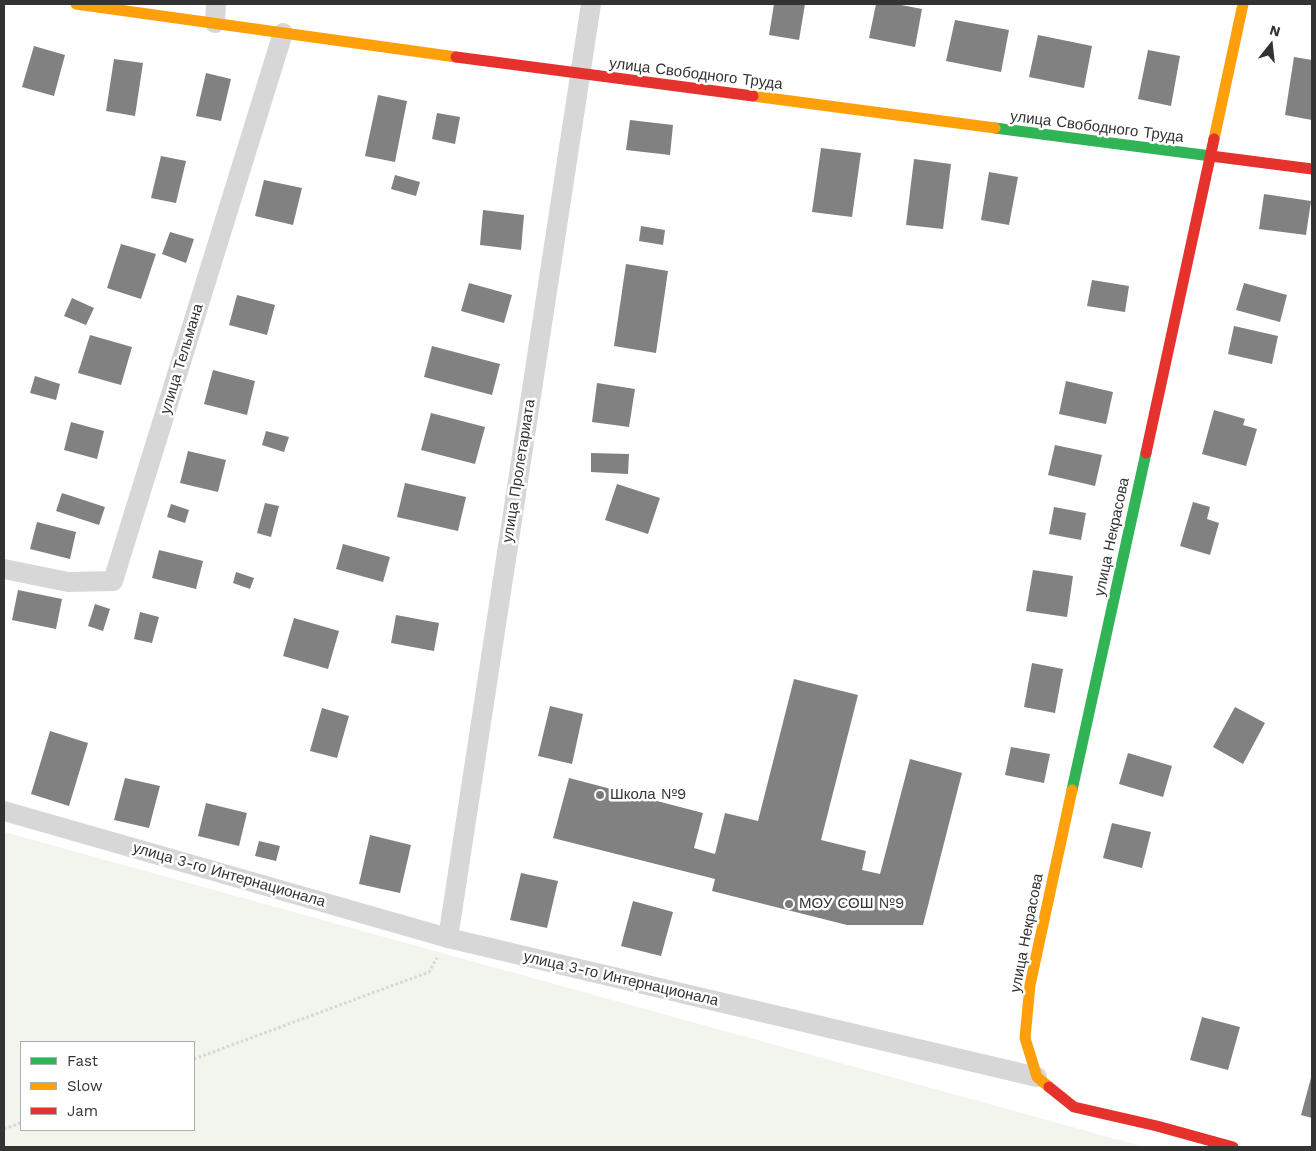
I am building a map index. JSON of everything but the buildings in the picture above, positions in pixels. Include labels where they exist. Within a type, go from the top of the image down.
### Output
[{"type":"street","name":"улица Свободного Труда","points":[[76,4],[216,13],[283,33],[580,74],[1312,169]]},
{"type":"street","name":"улица Пролетариата","points":[[448,938],[591,4]]},
{"type":"street","name":"улица Некрасова","points":[[1037,1077],[1025,1038],[1030,985],[1243,4]]},
{"type":"street","name":"улица Тельмана","points":[[4,569],[68,582],[113,581],[283,33]]},
{"type":"street","name":"улица 3-го Интернационала","points":[[4,811],[448,938],[1037,1077],[1074,1107],[1157,1126],[1233,1147]]},
{"type":"path","points":[[195,1059],[429,972],[448,938]]},
{"type":"path","points":[[4,1129],[20,1123]]},
{"type":"shaded area","points":[[4,832],[1144,1147],[4,1147]]},
{"type":"traffic: fast","points":[[995,128],[1211,156]]},
{"type":"traffic: fast","points":[[1072,790],[1146,453]]},
{"type":"traffic: slow","points":[[76,4],[456,57]]},
{"type":"traffic: slow","points":[[1214,139],[1243,4]]},
{"type":"traffic: slow","points":[[753,96],[995,128]]},
{"type":"traffic: slow","points":[[1049,1087],[1037,1077],[1025,1038],[1030,985],[1072,790]]},
{"type":"traffic: jam","points":[[456,57],[753,96]]},
{"type":"traffic: jam","points":[[1146,453],[1214,139]]},
{"type":"traffic: jam","points":[[1211,156],[1312,169]]},
{"type":"traffic: jam","points":[[1049,1087],[1074,1107],[1157,1126],[1233,1147]]},
{"type":"place","name":"Школа №9","points":[[600,795]]},
{"type":"place","name":"МОУ СОШ №9","points":[[789,904]]}]
